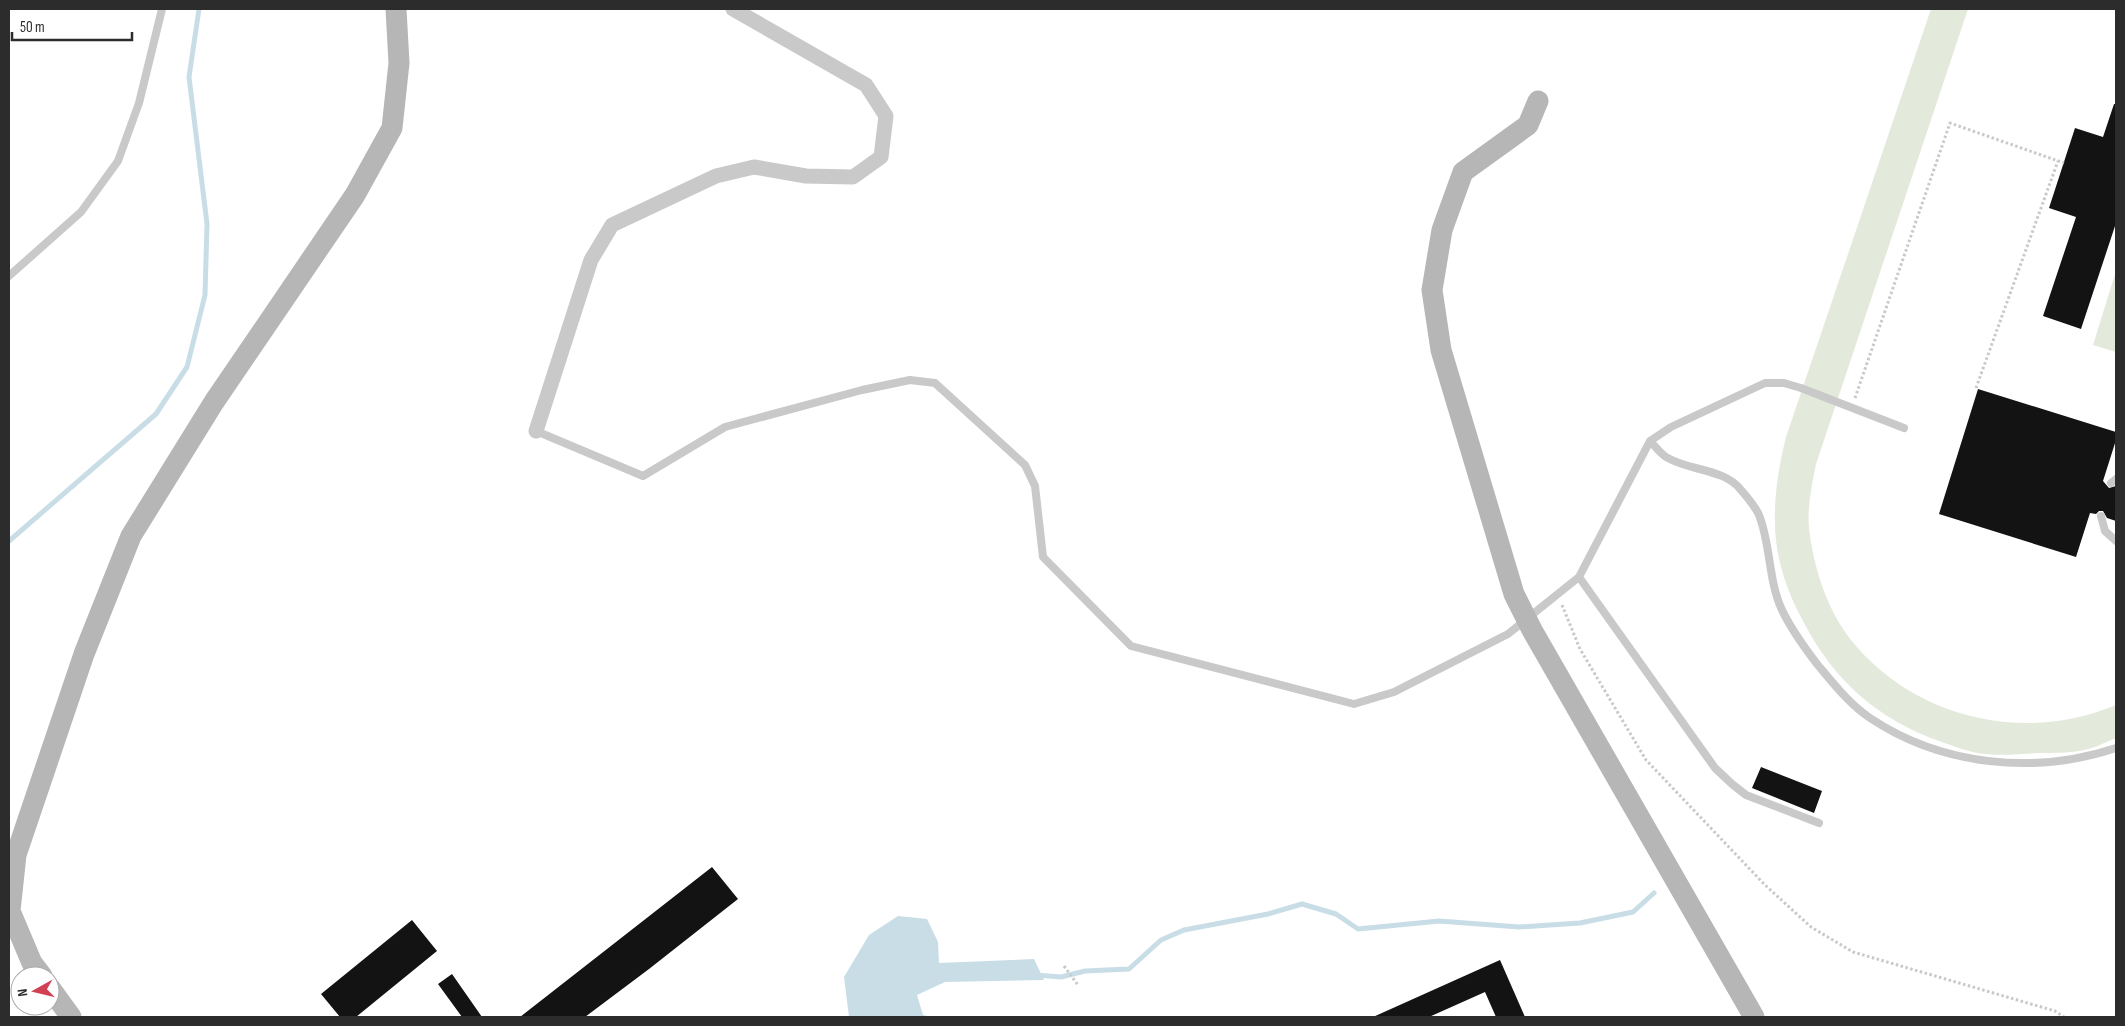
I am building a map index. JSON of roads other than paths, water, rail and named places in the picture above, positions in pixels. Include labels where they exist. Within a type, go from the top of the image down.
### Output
[{"type":"street","points":[[34,966],[10,911],[16,855],[84,654],[131,536],[214,402],[355,195],[392,128],[399,63],[396,9]]},
{"type":"street","points":[[536,431],[591,260],[612,225],[716,176],[754,167],[806,176],[853,177],[880,157],[886,116],[866,84],[732,9]]},
{"type":"street","points":[[1538,101],[1528,125],[1463,172],[1442,230],[1432,290],[1441,350],[1514,594],[1526,619],[1754,1017]]},
{"type":"street","points":[[60,1002],[71,1017]]},
{"type":"lane","points":[[9,276],[81,212],[118,161],[139,103],[162,9]]},
{"type":"lane","points":[[536,431],[643,476],[725,427],[862,390],[910,380],[935,383],[1025,465],[1035,486],[1043,557],[1131,646],[1354,704],[1394,692],[1508,634],[1579,577],[1650,441],[1671,427],[1765,383],[1784,383],[1802,388],[1904,428]]},
{"type":"lane","points":[[1650,441],[1666,457],[1715,472],[1740,488],[1758,514],[1773,583],[1782,610],[1804,648],[1845,697],[1869,718],[1921,745],[1955,756],[1984,762],[2017,763],[2089,757],[2116,748]]},
{"type":"lane","points":[[2101,516],[2105,531],[2116,541]]},
{"type":"lane","points":[[1579,577],[1715,768],[1746,795],[1818,823]]},
{"type":"water","points":[[898,916],[927,919],[938,942],[939,963],[1034,959],[1044,980],[945,982],[917,995],[923,1015],[930,1017],[849,1017],[844,977],[869,935]]},
{"type":"waterway","points":[[9,541],[156,414],[187,367],[205,295],[207,224],[189,77],[199,9]]},
{"type":"waterway","points":[[1036,975],[1061,977],[1085,971],[1129,969],[1161,940],[1184,930],[1268,914],[1302,904],[1336,914],[1358,929],[1439,921],[1519,927],[1580,923],[1633,912],[1654,893]]}]
